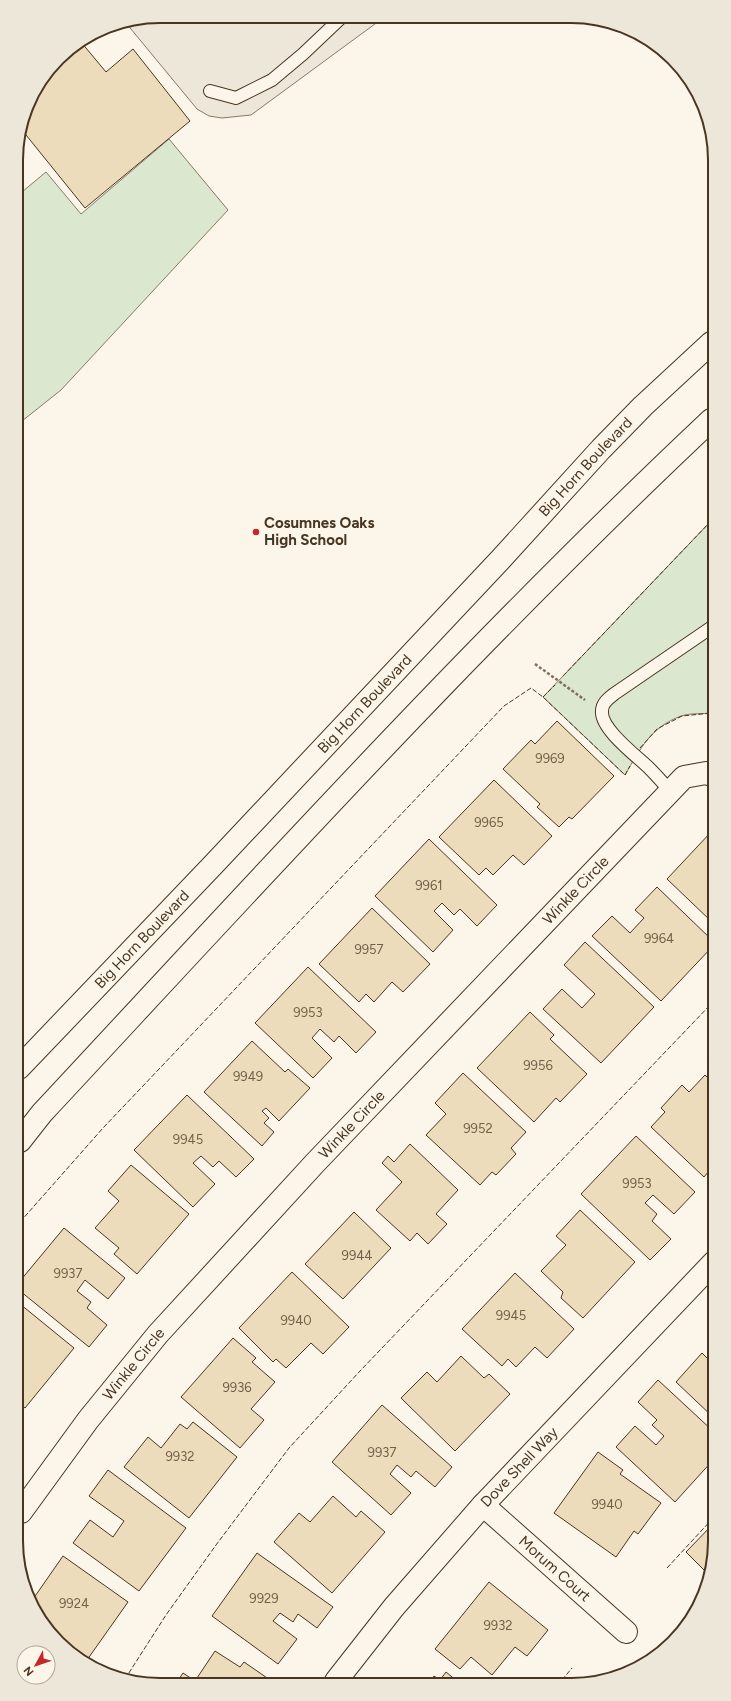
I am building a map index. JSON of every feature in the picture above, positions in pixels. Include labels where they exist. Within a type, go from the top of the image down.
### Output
[{"type":"main road","name":"Big Horn Boulevard","points":[[23,1064],[214,865],[500,560],[601,449],[643,406],[708,346]]},
{"type":"main road","points":[[23,1137],[48,1107],[425,704],[589,538],[708,423]]},
{"type":"main road","name":"Winkle Circle","points":[[23,1509],[88,1420],[158,1334],[315,1163],[684,777],[708,774]]},
{"type":"main road","name":"Dove Shell Way","points":[[338,1678],[394,1607],[483,1505],[708,1268]]},
{"type":"main road","name":"Morum Court","points":[[483,1505],[626,1632]]},
{"type":"lane","points":[[210,91],[236,98],[272,80],[303,54],[336,23]]},
{"type":"lane","points":[[670,791],[649,767],[640,761],[614,735],[605,722],[601,712],[605,702],[614,694],[708,630]]},
{"type":"path","points":[[535,664],[601,712]]},
{"type":"green space","points":[[169,139],[228,210],[61,390],[23,420],[23,191],[46,172],[81,214]]},
{"type":"green space","points":[[708,524],[708,713],[681,716],[662,726],[647,740],[625,775],[543,697]]},
{"type":"shaded area","points":[[160,23],[376,23],[251,115],[222,118],[209,116],[197,109],[129,27],[142,24]]},
{"type":"building","points":[[84,46],[106,72],[133,49],[190,121],[85,208],[26,135],[30,116],[41,91],[51,77],[70,57]]},
{"type":"building","points":[[557,721],[614,776],[572,819],[569,817],[559,827],[537,807],[540,804],[503,769],[531,740],[535,744]]},
{"type":"building","points":[[494,780],[552,836],[524,865],[513,855],[493,875],[486,868],[479,875],[439,837]]},
{"type":"building","points":[[708,835],[708,918],[667,879]]},
{"type":"building","points":[[429,839],[497,905],[477,926],[460,909],[454,915],[442,903],[434,911],[453,930],[433,952],[375,896]]},
{"type":"building","points":[[657,887],[708,936],[708,951],[661,1001],[592,936],[612,916],[630,933],[644,918],[635,910]]},
{"type":"building","points":[[372,908],[430,964],[403,992],[392,982],[374,1002],[366,994],[359,1002],[319,964]]},
{"type":"building","points":[[585,942],[654,1007],[601,1063],[543,1009],[562,989],[582,1008],[595,994],[564,965]]},
{"type":"building","points":[[308,967],[376,1032],[356,1053],[339,1036],[334,1042],[320,1029],[312,1038],[332,1058],[313,1078],[255,1023]]},
{"type":"building","points":[[530,1012],[554,1035],[550,1039],[587,1074],[560,1102],[556,1098],[534,1122],[477,1068]]},
{"type":"building","points":[[252,1041],[285,1072],[288,1069],[310,1088],[279,1121],[266,1108],[262,1111],[269,1118],[264,1123],[274,1132],[262,1146],[204,1092]]},
{"type":"building","points":[[463,1073],[526,1132],[511,1148],[516,1154],[496,1175],[492,1172],[480,1185],[426,1135],[446,1114],[435,1103]]},
{"type":"building","points":[[705,1075],[708,1078],[708,1172],[704,1177],[651,1127],[665,1112],[661,1108],[682,1085],[689,1092]]},
{"type":"building","points":[[187,1095],[254,1159],[236,1177],[219,1161],[213,1167],[201,1156],[193,1163],[215,1184],[193,1207],[134,1150]]},
{"type":"building","points":[[636,1136],[695,1192],[674,1214],[653,1195],[645,1203],[657,1214],[652,1221],[671,1239],[650,1260],[581,1194]]},
{"type":"building","points":[[410,1144],[458,1190],[436,1214],[447,1224],[428,1244],[417,1233],[410,1241],[376,1210],[402,1182],[382,1163],[388,1156],[394,1162]]},
{"type":"building","points":[[131,1165],[189,1214],[137,1274],[114,1254],[119,1248],[95,1228],[119,1201],[108,1191]]},
{"type":"building","points":[[580,1210],[635,1262],[583,1318],[561,1298],[563,1292],[541,1271],[566,1245],[556,1236]]},
{"type":"building","points":[[354,1212],[391,1248],[343,1299],[305,1264]]},
{"type":"building","points":[[64,1228],[125,1278],[108,1299],[85,1280],[77,1291],[91,1302],[87,1308],[107,1325],[89,1347],[23,1293],[23,1277]]},
{"type":"building","points":[[292,1272],[349,1327],[323,1354],[311,1343],[286,1368],[276,1359],[273,1362],[239,1328]]},
{"type":"building","points":[[515,1273],[574,1329],[547,1358],[535,1347],[516,1367],[508,1359],[502,1366],[462,1329]]},
{"type":"building","points":[[23,1306],[74,1348],[25,1408],[23,1406]]},
{"type":"building","points":[[233,1338],[256,1358],[252,1362],[275,1382],[251,1409],[264,1420],[240,1448],[181,1397]]},
{"type":"building","points":[[702,1353],[708,1359],[708,1412],[676,1382]]},
{"type":"building","points":[[461,1356],[484,1378],[489,1374],[510,1394],[455,1451],[401,1398],[427,1372],[437,1382]]},
{"type":"building","points":[[658,1380],[708,1426],[708,1466],[675,1502],[616,1447],[635,1426],[656,1445],[664,1436],[652,1425],[657,1420],[638,1402]]},
{"type":"building","points":[[382,1405],[452,1467],[435,1487],[416,1471],[411,1477],[397,1465],[390,1474],[411,1493],[391,1515],[332,1462]]},
{"type":"building","points":[[193,1422],[237,1457],[189,1518],[124,1467],[148,1437],[161,1448],[180,1424],[187,1429]]},
{"type":"building","points":[[598,1452],[623,1470],[620,1474],[661,1503],[638,1534],[634,1531],[616,1557],[554,1513]]},
{"type":"building","points":[[108,1470],[186,1528],[139,1591],[73,1543],[90,1520],[113,1537],[124,1521],[89,1496]]},
{"type":"building","points":[[333,1496],[356,1517],[361,1511],[385,1532],[332,1593],[274,1542],[299,1513],[310,1522]]},
{"type":"building","points":[[708,1529],[708,1550],[704,1570],[686,1552]]},
{"type":"building","points":[[257,1553],[333,1607],[317,1628],[298,1614],[293,1622],[280,1613],[273,1621],[297,1639],[278,1664],[212,1616]]},
{"type":"building","points":[[63,1556],[128,1602],[89,1658],[70,1644],[57,1631],[41,1610],[35,1597]]},
{"type":"building","points":[[489,1582],[548,1630],[527,1656],[515,1647],[492,1675],[471,1657],[460,1669],[435,1649]]},
{"type":"building","points":[[215,1651],[240,1667],[244,1662],[267,1678],[197,1678]]},
{"type":"building","points":[[446,1672],[453,1678],[442,1678]]},
{"type":"building","points":[[183,1673],[190,1678],[180,1678]]},
{"type":"fence","points":[[563,676],[708,524]]},
{"type":"fence","points":[[543,697],[555,685]]},
{"type":"fence","points":[[23,1219],[103,1128],[504,706],[531,688],[543,697],[625,775],[630,766]]},
{"type":"fence","points":[[640,748],[657,729],[682,716],[708,713]]},
{"type":"fence","points":[[128,1674],[166,1615],[216,1545],[289,1448],[360,1371],[708,1007]]},
{"type":"fence","points":[[667,1568],[708,1524]]},
{"type":"fence","points":[[564,1678],[572,1668]]},
{"type":"place","name":"Cosumnes Oaks High School","points":[[256,532]]}]
